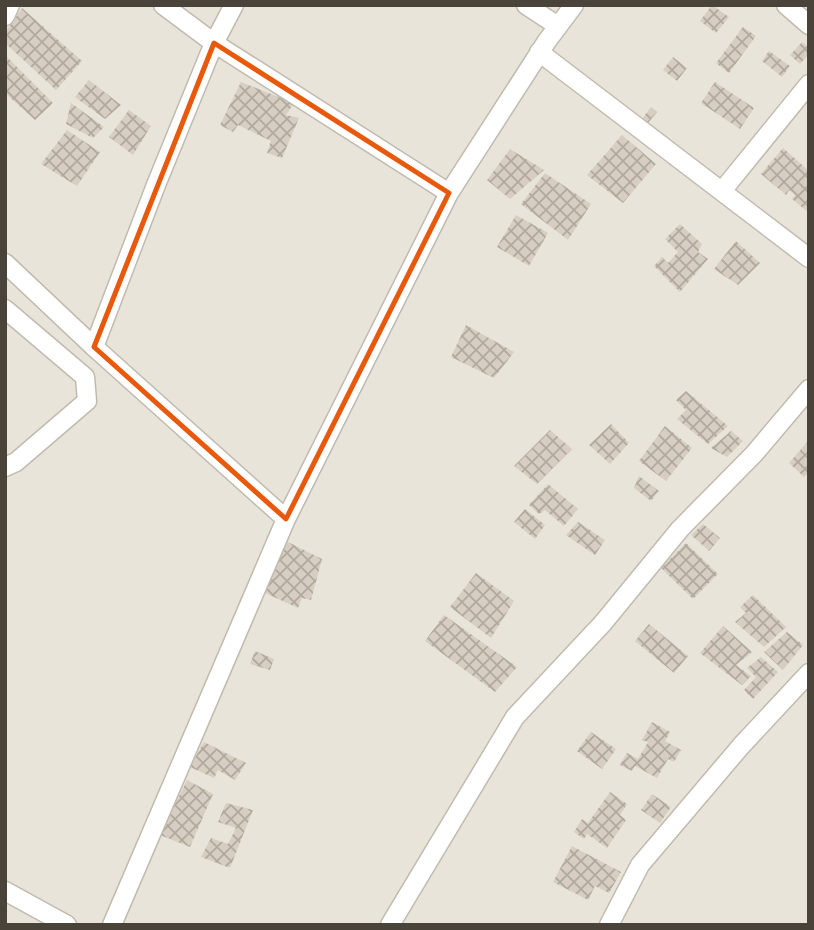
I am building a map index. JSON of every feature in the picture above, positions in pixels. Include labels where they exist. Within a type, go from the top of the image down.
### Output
[{"type":"street","points":[[5,16],[10,5]]},
{"type":"street","points":[[163,5],[214,43],[449,193]]},
{"type":"street","points":[[94,347],[214,43],[234,5]]},
{"type":"street","points":[[526,5],[558,26]]},
{"type":"street","points":[[112,925],[286,519],[449,193],[539,52],[574,5]]},
{"type":"street","points":[[786,5],[809,25]]},
{"type":"street","points":[[539,52],[809,258]]},
{"type":"street","points":[[722,191],[809,84]]},
{"type":"street","points":[[5,263],[94,347],[286,519]]},
{"type":"street","points":[[5,309],[85,377],[87,401],[16,462],[5,467]]},
{"type":"street","points":[[390,925],[515,717],[603,623],[680,529],[754,454],[809,389]]},
{"type":"street","points":[[609,925],[640,865],[741,746],[809,673]]},
{"type":"street","points":[[5,891],[67,925]]},
{"type":"highlighted area","points":[[214,43],[449,193],[286,519],[94,347]]},
{"type":"shaded area","points":[[5,5],[809,5],[809,925],[5,925]]},
{"type":"building","points":[[712,5],[729,17],[716,33],[700,21]]},
{"type":"building","points":[[22,8],[82,61],[56,90],[5,43],[5,33]]},
{"type":"building","points":[[743,27],[756,36],[729,73],[716,63]]},
{"type":"building","points":[[802,42],[809,48],[809,54],[800,64],[790,55]]},
{"type":"building","points":[[769,51],[790,66],[782,77],[762,61]]},
{"type":"building","points":[[5,55],[53,103],[35,120],[5,93]]},
{"type":"building","points":[[673,57],[687,68],[677,81],[663,70]]},
{"type":"building","points":[[89,80],[121,105],[105,119],[75,97]]},
{"type":"building","points":[[241,82],[294,103],[286,115],[299,118],[282,158],[267,153],[271,141],[238,125],[233,132],[220,125]]},
{"type":"building","points":[[715,82],[754,108],[740,129],[701,103]]},
{"type":"building","points":[[71,103],[104,127],[93,138],[66,124]]},
{"type":"building","points":[[651,107],[657,112],[648,123],[642,119]]},
{"type":"building","points":[[129,110],[151,126],[133,155],[109,137]]},
{"type":"building","points":[[67,130],[100,152],[77,186],[41,164]]},
{"type":"building","points":[[622,135],[656,164],[623,203],[587,175]]},
{"type":"building","points":[[783,148],[809,171],[809,213],[792,199],[795,195],[789,190],[786,195],[761,174]]},
{"type":"building","points":[[510,149],[544,170],[510,199],[487,180]]},
{"type":"building","points":[[545,173],[591,204],[568,240],[521,204]]},
{"type":"building","points":[[516,215],[548,233],[529,266],[497,247]]},
{"type":"building","points":[[680,224],[702,244],[698,252],[708,259],[680,292],[654,266],[662,257],[668,263],[678,252],[665,239]]},
{"type":"building","points":[[736,241],[760,263],[738,285],[714,269]]},
{"type":"building","points":[[466,325],[514,352],[494,378],[451,357]]},
{"type":"building","points":[[686,391],[728,426],[708,444],[677,419],[686,410],[676,400]]},
{"type":"building","points":[[611,424],[629,443],[610,464],[589,445]]},
{"type":"building","points":[[665,426],[692,448],[666,481],[639,461]]},
{"type":"building","points":[[550,430],[572,449],[537,484],[514,466]]},
{"type":"building","points":[[731,431],[743,441],[727,457],[711,448]]},
{"type":"building","points":[[809,440],[809,472],[804,477],[789,463]]},
{"type":"building","points":[[639,476],[659,491],[651,501],[634,488]]},
{"type":"building","points":[[548,484],[578,509],[564,526],[545,510],[539,514],[529,505]]},
{"type":"building","points":[[525,509],[545,525],[535,539],[514,522]]},
{"type":"building","points":[[578,522],[605,540],[595,555],[566,535]]},
{"type":"building","points":[[703,524],[720,538],[709,551],[691,535]]},
{"type":"building","points":[[286,541],[322,559],[311,600],[302,598],[298,608],[263,592]]},
{"type":"building","points":[[686,543],[718,574],[693,599],[661,568]]},
{"type":"building","points":[[476,573],[514,601],[491,638],[450,607]]},
{"type":"building","points":[[753,595],[786,627],[764,647],[735,622],[746,613],[740,607]]},
{"type":"building","points":[[444,615],[517,667],[495,692],[425,641]]},
{"type":"building","points":[[649,624],[688,656],[674,673],[635,641]]},
{"type":"building","points":[[723,626],[752,652],[736,665],[751,676],[742,685],[700,653]]},
{"type":"building","points":[[787,632],[803,645],[783,670],[764,652]]},
{"type":"building","points":[[255,651],[274,659],[270,670],[250,664]]},
{"type":"building","points":[[761,657],[778,672],[753,699],[744,690],[756,677],[747,668]]},
{"type":"building","points":[[652,722],[670,732],[665,741],[681,750],[674,762],[668,759],[657,778],[635,766],[632,771],[620,765],[627,753],[638,759],[648,742],[642,740]]},
{"type":"building","points":[[591,732],[616,749],[602,769],[577,751]]},
{"type":"building","points":[[204,742],[246,763],[235,780],[218,770],[214,778],[190,767]]},
{"type":"building","points":[[187,780],[213,794],[190,847],[160,835]]},
{"type":"building","points":[[610,792],[627,804],[620,815],[626,820],[607,848],[587,834],[584,839],[574,832],[582,819],[588,823]]},
{"type":"building","points":[[652,794],[671,807],[660,823],[641,810]]},
{"type":"building","points":[[226,803],[253,810],[230,868],[201,857],[211,838],[228,844],[236,828],[218,822]]},
{"type":"building","points":[[572,846],[621,872],[609,893],[595,886],[588,900],[553,882]]}]
